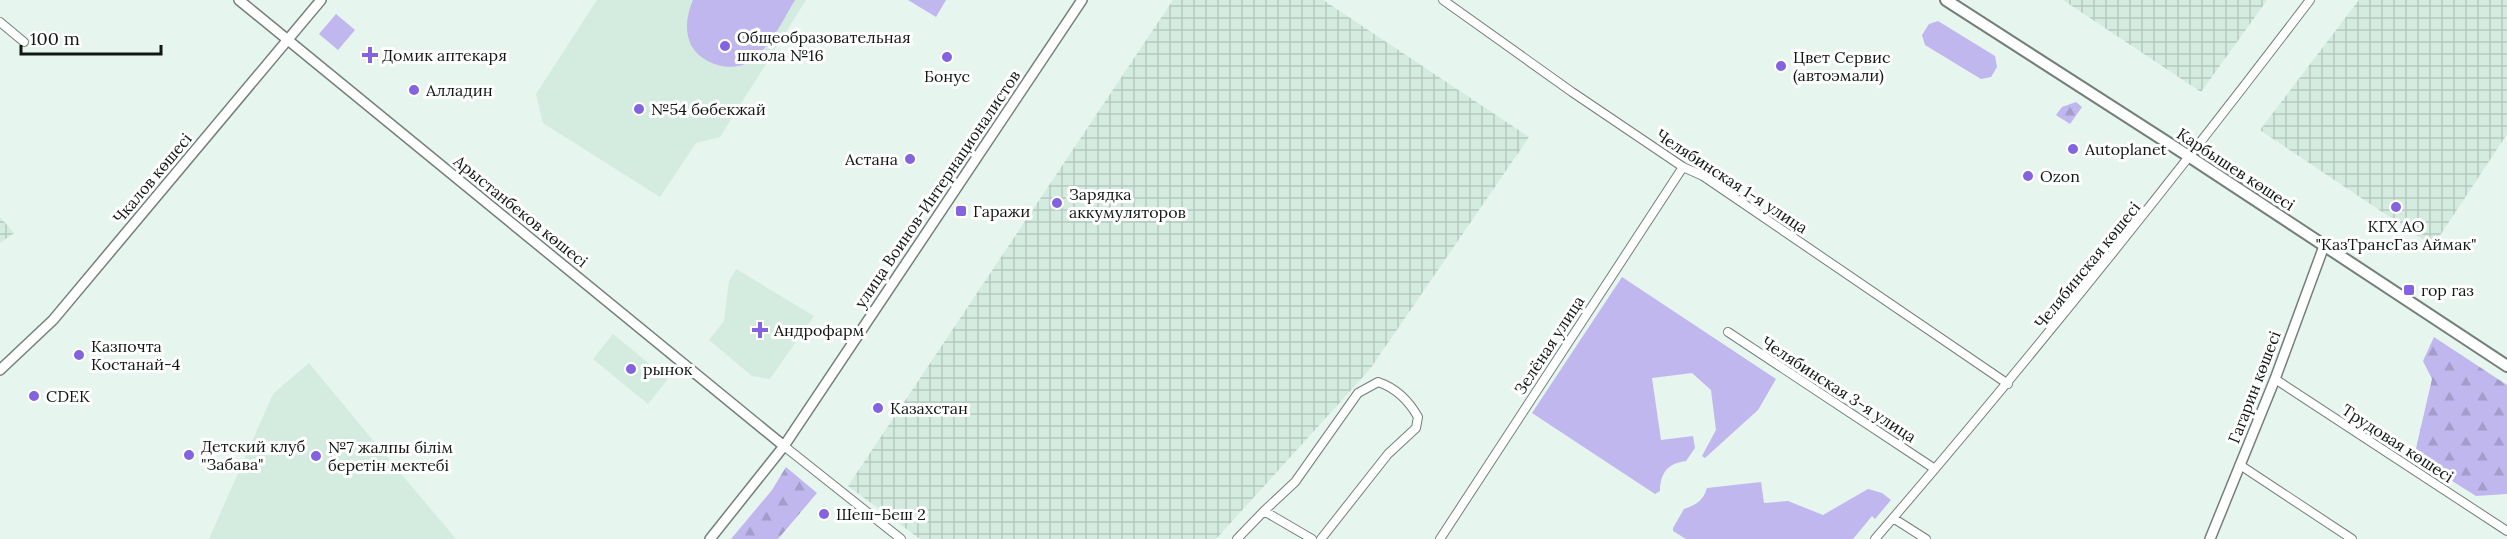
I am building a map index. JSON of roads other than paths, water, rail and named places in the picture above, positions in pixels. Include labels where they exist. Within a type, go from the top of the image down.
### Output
[{"type":"main road","name":"Карбышев көшесі","points":[[1946,0],[2190,157],[2507,366]]},
{"type":"street","name":"Арыстанбеков көшесі","points":[[239,0],[784,446]]},
{"type":"street","name":"Чкалов көшесі","points":[[0,370],[53,321],[321,0]]},
{"type":"street","name":"улица Воинов-Интернационалистов","points":[[710,539],[784,446],[1082,0]]},
{"type":"street","name":"Челябинская 1-я улица","points":[[1443,0],[1683,167],[1704,176],[2008,384]]},
{"type":"street","name":"Челябинская көшесі","points":[[1875,539],[2008,384],[2190,157],[2310,0]]},
{"type":"street","points":[[0,22],[24,42]]},
{"type":"street","name":"Зелёная улица","points":[[1440,539],[1683,167]]},
{"type":"street","name":"Гагарин көшесі","points":[[2210,539],[2275,379],[2324,246]]},
{"type":"street","name":"Челябинская 3-я улица","points":[[1728,332],[1935,469]]},
{"type":"street","name":"Трудовая көшесі","points":[[2275,379],[2507,531]]},
{"type":"street","points":[[1238,539],[1295,482],[1358,393],[1378,382],[1390,386],[1414,410],[1418,417],[1416,428],[1408,438],[1388,454],[1322,539]]},
{"type":"street","points":[[784,446],[901,539]]},
{"type":"street","points":[[2240,465],[2352,539]]},
{"type":"street","points":[[1264,512],[1312,539]]},
{"type":"street","points":[[1893,518],[1926,539]]},
{"type":"place","name":"Общеобразовательная школа №16","points":[[725,46]]},
{"type":"place","name":"Домик аптекаря","points":[[370,55]]},
{"type":"place","name":"Бонус","points":[[947,57]]},
{"type":"place","name":"Цвет Сервис (автоэмали)","points":[[1781,66]]},
{"type":"place","name":"Алладин","points":[[414,90]]},
{"type":"place","name":"№54 бөбекжай","points":[[639,109]]},
{"type":"place","name":"Autoplanet","points":[[2073,149]]},
{"type":"place","name":"Астана","points":[[910,159]]},
{"type":"place","name":"Ozon","points":[[2028,176]]},
{"type":"place","name":"Зарядка аккумуляторов","points":[[1057,203]]},
{"type":"place","name":"КГХ АО \"КазТрансГаз Аймак\"","points":[[2396,207]]},
{"type":"place","name":"Гаражи","points":[[961,211]]},
{"type":"place","name":"гор газ","points":[[2409,290]]},
{"type":"place","name":"Андрофарм","points":[[760,330]]},
{"type":"place","name":"Казпочта Костанай-4","points":[[79,355]]},
{"type":"place","name":"рынок","points":[[631,369]]},
{"type":"place","name":"CDEK","points":[[34,396]]},
{"type":"place","name":"Казахстан","points":[[878,408]]},
{"type":"place","name":"Детский клуб \"Забава\"","points":[[189,455]]},
{"type":"place","name":"№7 жалпы білім беретін мектебі","points":[[316,456]]},
{"type":"place","name":"Шеш-Беш 2","points":[[824,514]]}]
